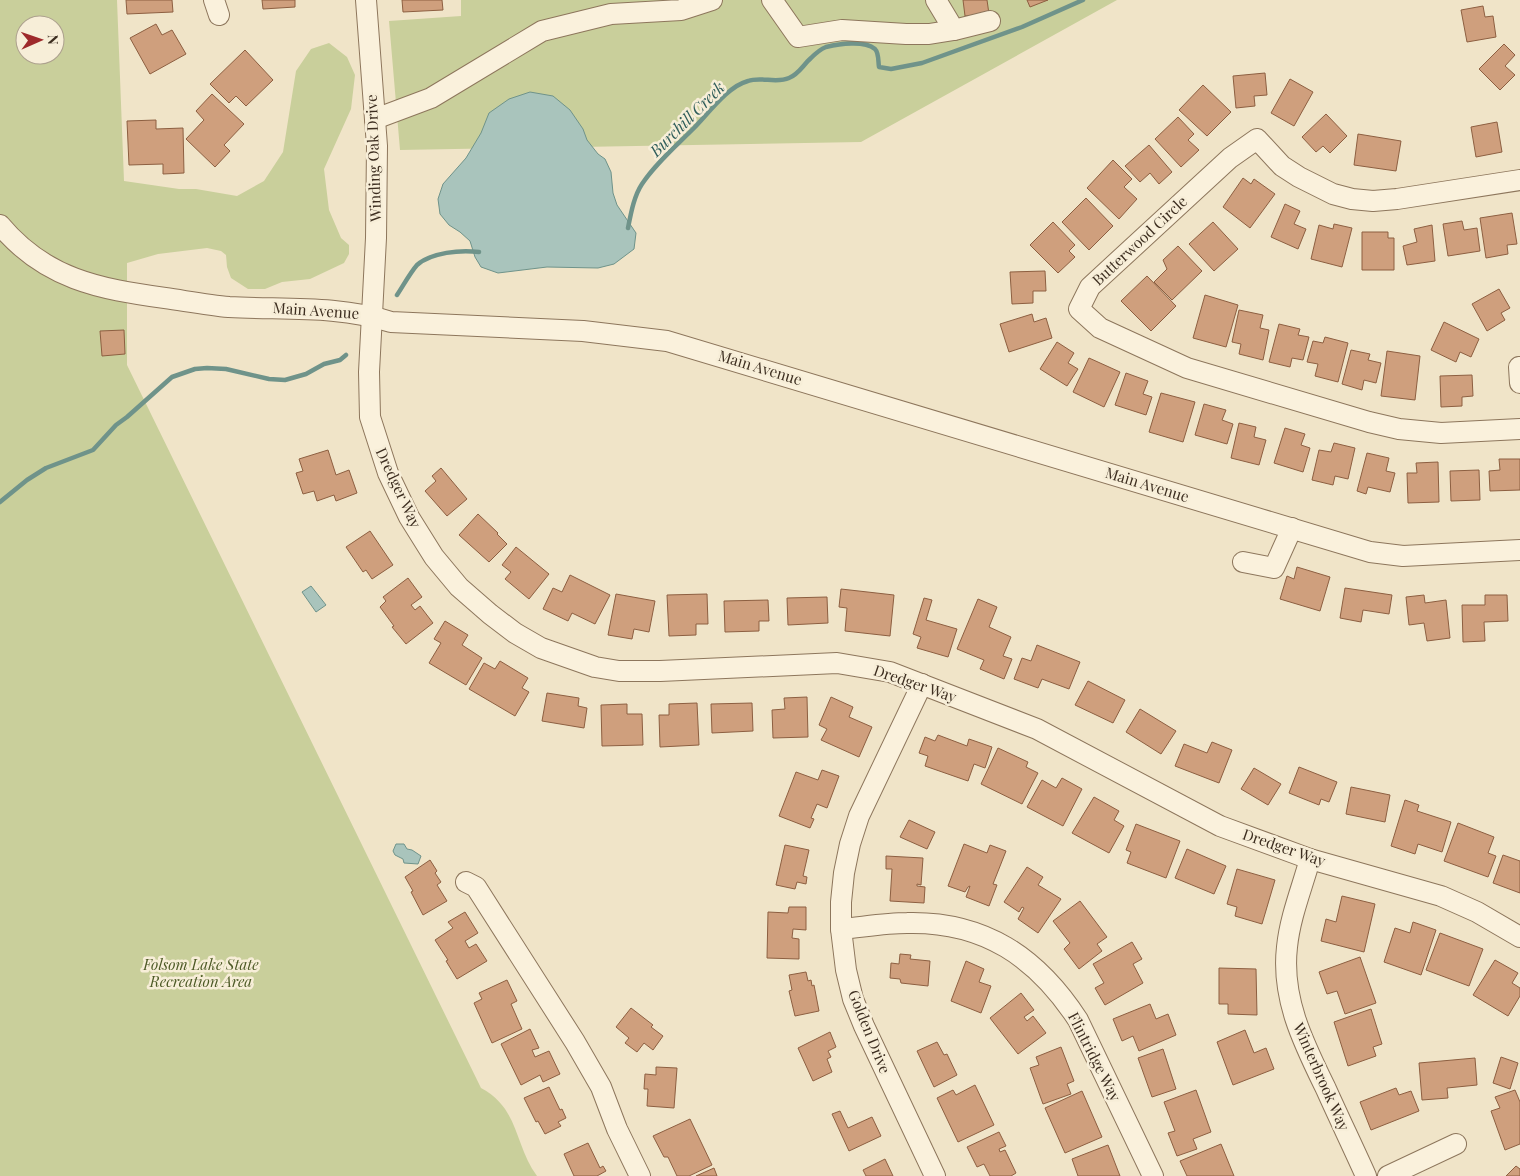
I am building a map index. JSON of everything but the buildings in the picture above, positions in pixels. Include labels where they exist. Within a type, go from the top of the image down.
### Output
[{"type":"street","name":"Winding Oak Drive","points":[[366,0],[377,146],[376,238],[372,316]]},
{"type":"street","points":[[375,119],[431,98],[542,32],[611,14],[681,10],[712,0]]},
{"type":"street","points":[[772,0],[798,37],[842,30],[929,34],[990,21]]},
{"type":"street","points":[[936,0],[954,30]]},
{"type":"street","name":"Butterwood Circle","points":[[1520,180],[1397,199],[1373,201],[1352,199],[1316,186],[1299,177],[1282,166],[1257,139],[1230,158],[1090,287],[1079,309],[1100,328],[1187,368],[1369,422],[1399,429],[1440,433],[1520,429]]},
{"type":"street","name":"Main Avenue","points":[[0,225],[20,246],[53,269],[74,280],[117,291],[228,307],[343,311],[372,316],[391,322],[583,331],[668,341],[1370,552],[1392,555],[1520,550]]},
{"type":"street","name":"Dredger Way","points":[[372,316],[369,372],[370,417],[388,473],[409,517],[434,557],[459,587],[515,633],[541,648],[595,667],[619,671],[660,671],[837,663],[890,672],[1037,729],[1220,826],[1310,859],[1442,896],[1477,912],[1520,937]]},
{"type":"street","points":[[1519,367],[1520,383]]},
{"type":"street","points":[[1243,562],[1274,568],[1292,528]]},
{"type":"street","name":"Golden Drive","points":[[922,684],[860,816],[850,844],[841,902],[846,970],[853,999],[935,1176]]},
{"type":"street","name":"Winterbrook Way","points":[[1310,859],[1291,923],[1287,949],[1286,975],[1290,1001],[1302,1038],[1366,1176]]},
{"type":"street","points":[[466,882],[476,886],[570,1034],[601,1087],[617,1128],[640,1176]]},
{"type":"street","name":"Flintridge Way","points":[[842,929],[906,923],[957,928],[990,939],[1027,961],[1047,978],[1064,998],[1078,1020],[1153,1176]]},
{"type":"street","points":[[1388,1176],[1456,1144]]},
{"type":"green space","name":"Folsom Lake State Recreation Area","points":[[0,0],[117,0],[124,181],[179,189],[196,189],[237,196],[264,181],[283,152],[296,71],[311,49],[329,43],[347,57],[355,75],[351,109],[324,169],[329,210],[341,238],[349,245],[349,254],[344,263],[310,279],[282,282],[265,289],[248,289],[231,278],[227,267],[226,255],[221,251],[207,248],[158,254],[127,263],[127,365],[481,1088],[503,1106],[510,1117],[524,1152],[537,1176],[0,1176]]},
{"type":"green space","points":[[461,0],[1117,0],[861,142],[400,150],[389,21],[461,16]]},
{"type":"water","points":[[530,92],[553,96],[570,110],[583,129],[587,140],[598,154],[605,159],[611,172],[613,193],[617,205],[636,233],[634,249],[614,264],[598,268],[547,267],[498,273],[481,267],[475,257],[470,241],[449,225],[440,214],[438,199],[443,184],[466,158],[481,133],[489,113],[509,99]]},
{"type":"water","points":[[311,586],[326,605],[316,612],[302,592]]},
{"type":"water","points":[[396,844],[404,844],[407,849],[421,856],[418,864],[404,863],[403,859],[395,855],[393,851]]},
{"type":"waterway","name":"Burchill Creek","points":[[628,228],[633,205],[642,184],[660,162],[733,88],[758,79],[784,80],[796,74],[822,49],[844,44],[865,44],[875,49],[878,55],[879,67],[891,69],[922,63],[1022,27],[1083,0]]},
{"type":"waterway","name":"Burchill Creek","points":[[397,295],[414,268],[430,257],[463,251],[479,252]]},
{"type":"waterway","points":[[0,502],[27,480],[46,468],[93,450],[116,425],[172,377],[195,369],[207,368],[226,369],[269,379],[285,380],[306,374],[324,364],[340,360],[346,355]]}]
